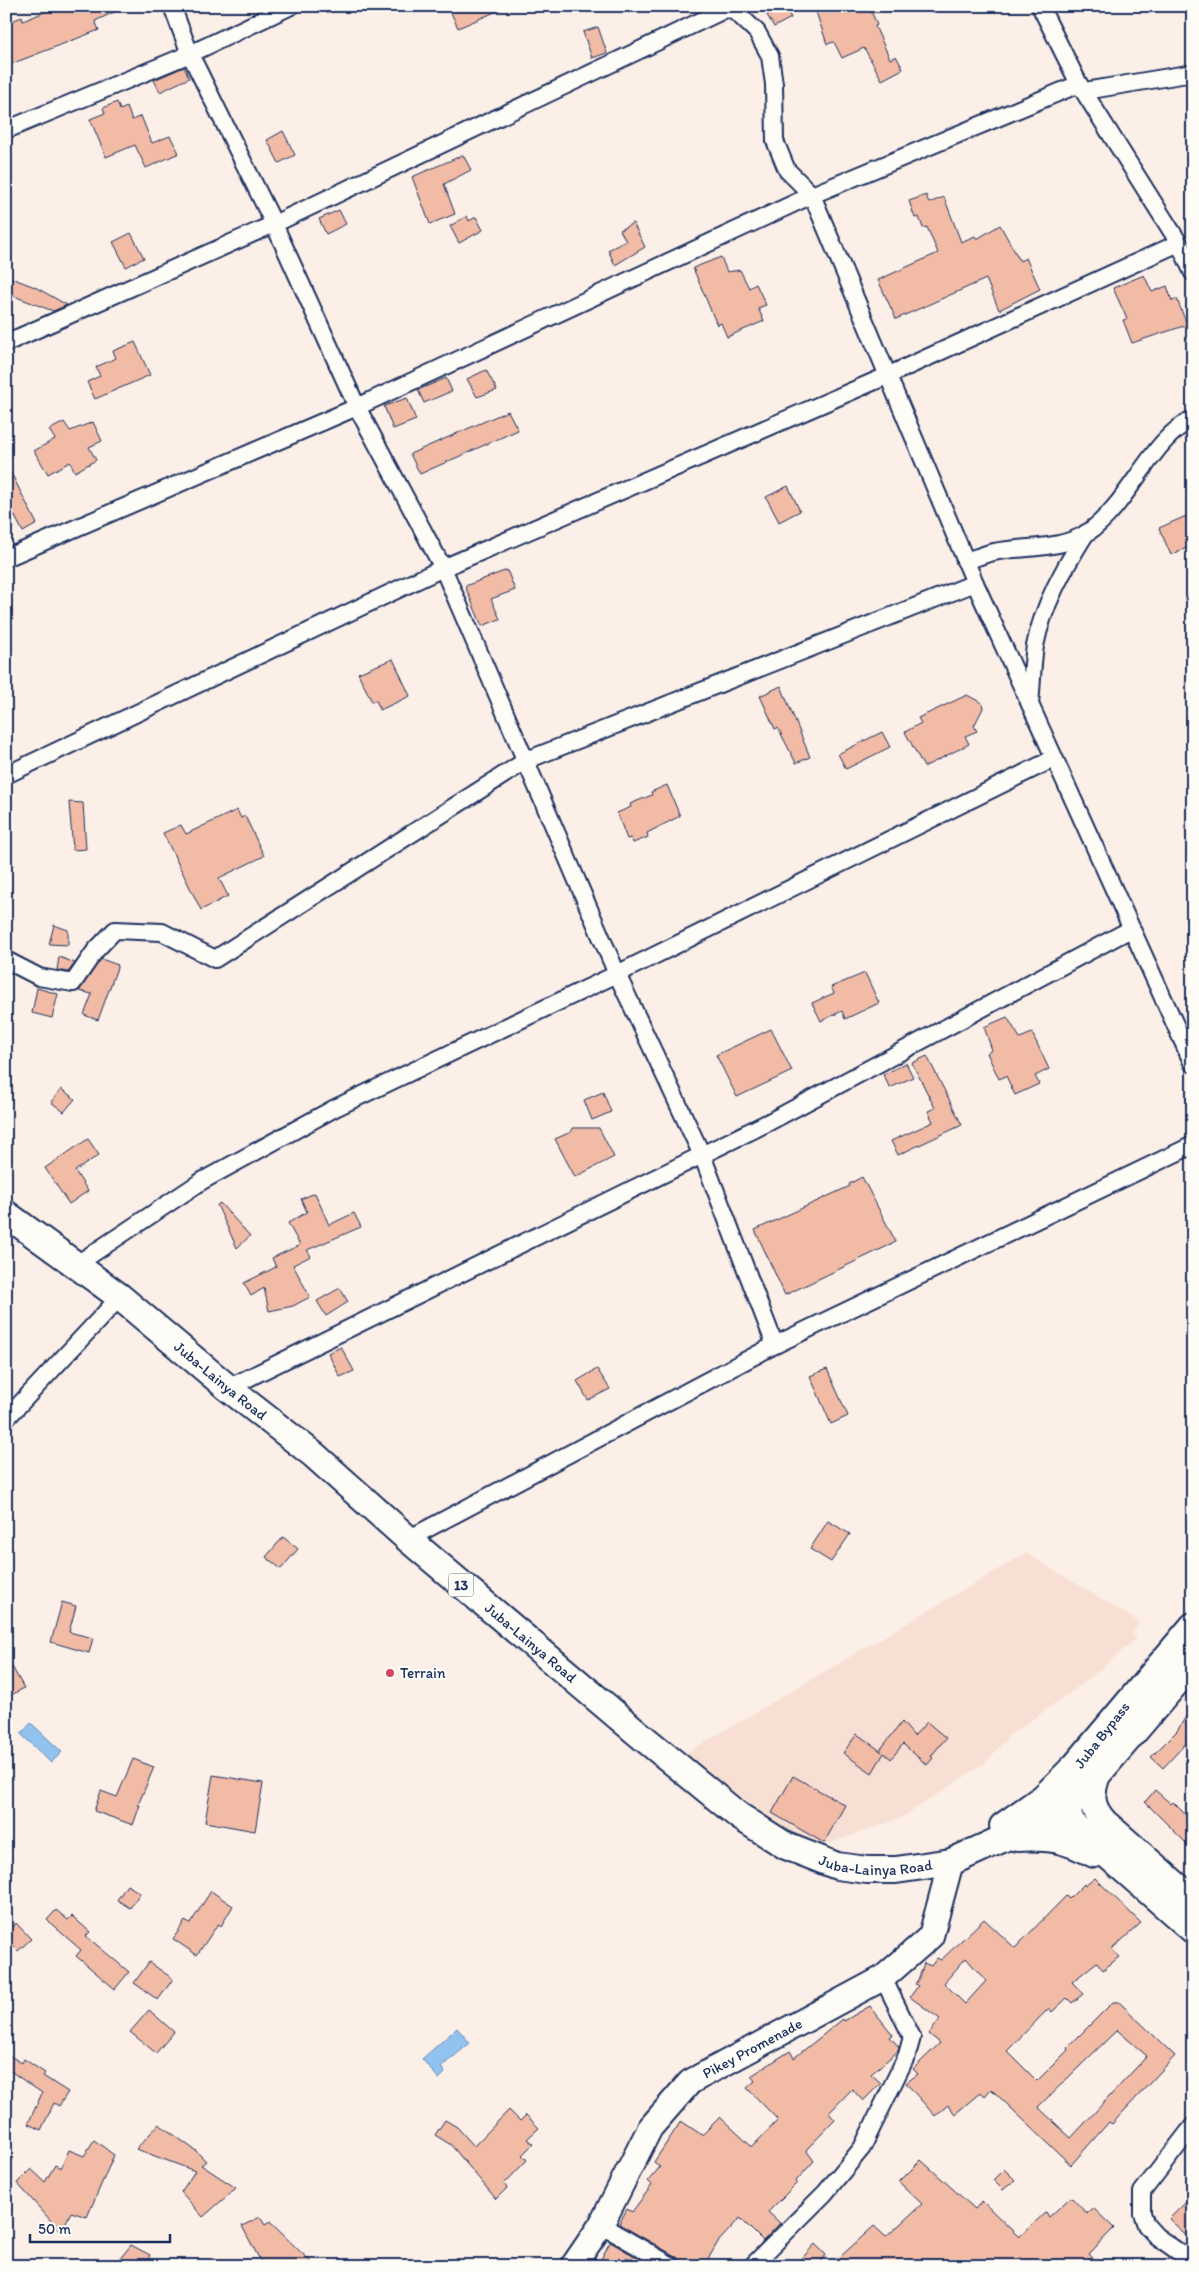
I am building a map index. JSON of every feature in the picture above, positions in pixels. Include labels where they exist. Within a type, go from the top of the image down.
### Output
[{"type":"main road","name":"Juba-Lainya Road","points":[[6,1214],[120,1297],[228,1388],[314,1455],[408,1539],[572,1680],[738,1816],[786,1846],[837,1866],[867,1870],[896,1870],[951,1862],[1066,1810],[1086,1770]]},
{"type":"main road","name":"Juba Bypass","points":[[1193,1626],[1086,1770],[1094,1811],[1193,1900]]},
{"type":"main road","name":"Juba Bypass","points":[[1086,1770],[1193,1663]]},
{"type":"main road","name":"Juba-Lainya Road","points":[[951,1862],[1086,1770]]},
{"type":"main road","points":[[1066,1810],[1073,1824],[1193,1930]]},
{"type":"main road","points":[[1003,1839],[1046,1836],[1069,1842],[1129,1874]]},
{"type":"street","points":[[172,6],[190,54],[274,224],[357,407],[443,568],[527,760],[617,974],[702,1155],[775,1346]]},
{"type":"street","points":[[6,130],[190,54],[291,6]]},
{"type":"street","points":[[1040,6],[1082,88],[1179,243],[1193,273]]},
{"type":"street","points":[[6,343],[274,224],[724,8],[738,14],[757,32],[770,56],[774,84],[775,141],[787,170],[812,196],[889,375],[965,561],[1053,760],[1193,1064]]},
{"type":"street","points":[[6,558],[357,407],[812,196],[1082,88],[1193,73]]},
{"type":"street","points":[[6,775],[443,568],[889,375],[1179,243]]},
{"type":"street","points":[[1030,707],[1035,646],[1045,613],[1063,570],[1086,533],[1115,509],[1170,434],[1193,419]]},
{"type":"street","points":[[965,561],[993,552],[1056,544],[1086,533]]},
{"type":"street","points":[[6,960],[39,977],[73,983],[95,951],[115,930],[162,932],[215,960],[527,760],[975,583]]},
{"type":"street","points":[[76,1264],[202,1181],[335,1108],[617,974],[1053,760]]},
{"type":"street","points":[[228,1388],[769,1122],[1131,930]]},
{"type":"street","points":[[408,1539],[775,1346],[1193,1145]]},
{"type":"street","points":[[6,1419],[120,1297]]},
{"type":"street","name":"Pikey Promenade","points":[[573,2266],[601,2225],[650,2128],[690,2082],[883,1978],[931,1936],[951,1862]]},
{"type":"street","points":[[752,2266],[825,2194],[862,2148],[907,2055],[912,2037],[883,1978]]},
{"type":"street","points":[[1193,2126],[1142,2192],[1142,2213],[1146,2225],[1156,2236],[1193,2262]]},
{"type":"street","points":[[601,2225],[672,2266]]},
{"type":"shaded area","points":[[1026,1553],[1139,1622],[1132,1635],[1137,1638],[1084,1683],[1010,1735],[985,1763],[903,1817],[822,1846],[799,1838],[683,1755]]},
{"type":"water","points":[[31,1723],[62,1752],[51,1763],[21,1734]]},
{"type":"water","points":[[457,2028],[470,2043],[441,2067],[445,2073],[439,2079],[422,2059]]},
{"type":"building","points":[[59,6],[127,6],[95,21],[99,30],[6,66],[6,23],[22,17],[23,21]]},
{"type":"building","points":[[448,6],[509,6],[458,28]]},
{"type":"building","points":[[785,6],[791,18],[774,27],[767,15]]},
{"type":"building","points":[[814,6],[869,6],[877,25],[875,26],[890,59],[896,56],[903,69],[882,80],[864,48],[842,58],[834,42],[827,44]]},
{"type":"building","points":[[598,27],[607,53],[592,58],[583,32]]},
{"type":"building","points":[[184,67],[189,78],[160,92],[154,80]]},
{"type":"building","points":[[117,102],[120,110],[127,107],[132,120],[141,116],[152,143],[170,136],[179,153],[146,168],[135,145],[106,157],[90,119],[105,113],[103,108]]},
{"type":"building","points":[[283,131],[295,155],[279,163],[267,140]]},
{"type":"building","points":[[463,155],[471,170],[444,184],[455,214],[430,224],[412,177]]},
{"type":"building","points":[[926,195],[929,203],[944,197],[961,242],[975,236],[977,239],[1000,225],[1020,261],[1026,258],[1040,289],[999,310],[986,279],[896,319],[878,280],[938,253],[927,227],[923,228],[919,217],[915,218],[909,201]]},
{"type":"building","points":[[339,210],[346,224],[326,234],[319,219]]},
{"type":"building","points":[[467,216],[469,221],[476,217],[483,230],[459,243],[450,226]]},
{"type":"building","points":[[633,223],[645,247],[615,265],[608,250],[626,241],[620,230]]},
{"type":"building","points":[[131,233],[144,258],[126,267],[113,242]]},
{"type":"building","points":[[721,257],[727,272],[740,270],[749,288],[756,284],[766,305],[758,308],[764,321],[727,337],[721,323],[717,325],[693,268]]},
{"type":"building","points":[[1144,275],[1152,292],[1167,286],[1172,301],[1177,299],[1187,325],[1132,343],[1123,320],[1127,319],[1113,288]]},
{"type":"building","points":[[6,276],[35,287],[67,305],[53,311],[6,293]]},
{"type":"building","points":[[135,342],[150,375],[95,399],[87,382],[100,376],[96,367],[116,358],[113,351]]},
{"type":"building","points":[[486,370],[497,390],[477,397],[467,379]]},
{"type":"building","points":[[446,378],[452,391],[424,403],[418,390]]},
{"type":"building","points":[[407,398],[416,420],[393,429],[384,406]]},
{"type":"building","points":[[508,411],[518,430],[420,474],[410,454]]},
{"type":"building","points":[[64,422],[70,431],[93,422],[102,441],[89,447],[96,460],[75,472],[70,462],[48,474],[34,451],[55,439],[49,430]]},
{"type":"building","points":[[6,463],[37,524],[23,532],[6,499]]},
{"type":"building","points":[[788,486],[800,511],[779,522],[766,497]]},
{"type":"building","points":[[1193,513],[1193,545],[1171,555],[1159,528]]},
{"type":"building","points":[[507,570],[515,590],[491,599],[500,619],[482,626],[465,586]]},
{"type":"building","points":[[393,659],[410,696],[380,710],[376,700],[372,702],[358,673]]},
{"type":"building","points":[[781,686],[810,757],[796,763],[778,728],[775,729],[760,696]]},
{"type":"building","points":[[967,695],[982,703],[983,708],[974,726],[977,731],[965,736],[969,744],[924,767],[905,732],[921,723],[918,718]]},
{"type":"building","points":[[882,732],[890,747],[846,769],[838,754]]},
{"type":"building","points":[[667,785],[680,816],[647,833],[648,837],[633,843],[631,838],[627,839],[617,813],[631,807],[630,804],[652,795],[651,792]]},
{"type":"building","points":[[69,802],[83,803],[86,849],[73,850]]},
{"type":"building","points":[[237,810],[241,818],[245,816],[264,856],[219,878],[228,896],[201,910],[163,833],[181,825],[186,834]]},
{"type":"building","points":[[54,925],[68,930],[68,945],[49,944]]},
{"type":"building","points":[[59,957],[75,963],[68,972],[57,970]]},
{"type":"building","points":[[101,959],[118,965],[98,1020],[84,1015],[92,994],[79,991]]},
{"type":"building","points":[[865,973],[879,1003],[845,1019],[842,1011],[821,1021],[812,1003],[834,993],[831,987]]},
{"type":"building","points":[[37,988],[58,994],[52,1018],[32,1013]]},
{"type":"building","points":[[1007,1017],[1020,1038],[1032,1033],[1049,1069],[1035,1076],[1039,1084],[1015,1095],[1006,1076],[999,1079],[987,1053],[992,1050],[984,1027]]},
{"type":"building","points":[[771,1029],[792,1071],[737,1097],[716,1055]]},
{"type":"building","points":[[927,1056],[962,1125],[898,1155],[891,1141],[933,1122],[928,1111],[935,1108],[912,1063]]},
{"type":"building","points":[[906,1063],[913,1077],[890,1088],[883,1075]]},
{"type":"building","points":[[61,1089],[75,1099],[64,1112],[51,1102]]},
{"type":"building","points":[[603,1092],[611,1112],[592,1120],[584,1100]]},
{"type":"building","points":[[573,1128],[599,1128],[614,1157],[575,1177],[555,1139],[571,1132]]},
{"type":"building","points":[[88,1139],[99,1155],[75,1171],[88,1191],[69,1204],[45,1168]]},
{"type":"building","points":[[862,1177],[896,1242],[785,1295],[755,1230],[850,1186],[849,1184]]},
{"type":"building","points":[[315,1193],[329,1225],[354,1213],[361,1227],[307,1250],[311,1256],[293,1265],[310,1297],[293,1306],[269,1311],[264,1288],[251,1296],[244,1283],[276,1267],[272,1258],[300,1245],[288,1223],[307,1212],[301,1199]]},
{"type":"building","points":[[220,1203],[250,1236],[237,1248],[217,1205]]},
{"type":"building","points":[[340,1288],[348,1302],[326,1316],[317,1301]]},
{"type":"building","points":[[341,1347],[354,1371],[340,1377],[328,1353]]},
{"type":"building","points":[[597,1369],[610,1389],[588,1400],[577,1381]]},
{"type":"building","points":[[827,1369],[848,1416],[831,1424],[810,1376]]},
{"type":"building","points":[[828,1521],[850,1534],[831,1562],[810,1549]]},
{"type":"building","points":[[283,1537],[298,1549],[281,1569],[266,1557]]},
{"type":"building","points":[[62,1602],[76,1606],[69,1632],[93,1638],[89,1653],[51,1642]]},
{"type":"building","points":[[6,1656],[24,1688],[6,1698]]},
{"type":"building","points":[[1193,1705],[1193,1742],[1189,1740],[1163,1768],[1151,1757],[1177,1731]]},
{"type":"building","points":[[902,1722],[914,1736],[927,1722],[946,1738],[931,1756],[933,1758],[927,1765],[903,1744],[891,1759],[884,1753],[872,1773],[843,1753],[857,1734],[882,1752],[880,1750]]},
{"type":"building","points":[[133,1759],[154,1767],[138,1805],[140,1805],[133,1825],[94,1811],[101,1791],[117,1797]]},
{"type":"building","points":[[213,1775],[263,1783],[255,1831],[205,1822]]},
{"type":"building","points":[[793,1776],[845,1805],[824,1843],[772,1813]]},
{"type":"building","points":[[1155,1790],[1171,1804],[1173,1802],[1193,1822],[1193,1850],[1145,1802]]},
{"type":"building","points":[[1095,1878],[1141,1923],[1112,1949],[1119,1957],[1103,1970],[1097,1962],[1072,1982],[1083,1994],[1072,2003],[1067,1998],[1052,2012],[1049,2008],[1007,2051],[1037,2081],[1113,2002],[1119,2002],[1175,2056],[1112,2124],[1109,2122],[1071,2165],[991,2089],[985,2096],[981,2092],[955,2114],[948,2105],[935,2116],[906,2083],[918,2074],[913,2069],[940,2043],[929,2034],[940,2019],[910,1997],[918,1986],[915,1984],[924,1963],[931,1966],[937,1958],[941,1960],[984,1919],[1015,1948],[1066,1896],[1069,1899],[1084,1884],[1085,1886]],"holes":[[[966,1958],[986,1981],[965,2004],[944,1983]],[[1117,2030],[1147,2056],[1071,2138],[1038,2107]]]},
{"type":"building","points":[[127,1885],[140,1893],[130,1908],[117,1900]]},
{"type":"building","points":[[211,1891],[233,1906],[221,1926],[218,1924],[197,1955],[173,1939],[185,1921],[190,1924]]},
{"type":"building","points":[[56,1910],[68,1920],[72,1916],[90,1932],[86,1936],[129,1972],[115,1989],[76,1956],[81,1950],[47,1920]]},
{"type":"building","points":[[16,1923],[31,1939],[18,1951],[6,1939],[6,1933]]},
{"type":"building","points":[[149,1962],[173,1979],[158,2000],[134,1983]]},
{"type":"building","points":[[870,2006],[893,2035],[890,2037],[899,2047],[898,2051],[871,2074],[881,2083],[863,2101],[852,2089],[829,2113],[835,2120],[806,2150],[814,2161],[795,2182],[797,2183],[768,2212],[780,2223],[763,2241],[740,2218],[718,2242],[704,2266],[682,2266],[677,2257],[619,2224],[627,2209],[632,2212],[652,2185],[648,2181],[660,2167],[654,2162],[681,2121],[702,2135],[720,2117],[752,2147],[778,2120],[747,2088],[755,2081],[751,2076],[790,2051],[794,2058],[843,2019],[844,2021]]},
{"type":"building","points":[[149,2010],[174,2032],[156,2053],[130,2032]]},
{"type":"building","points":[[10,2056],[22,2063],[24,2059],[45,2073],[43,2076],[68,2092],[59,2106],[54,2103],[41,2130],[28,2124],[42,2093],[6,2068],[6,2061]]},
{"type":"building","points":[[509,2110],[520,2121],[526,2115],[539,2128],[527,2139],[533,2144],[522,2155],[527,2160],[504,2184],[507,2188],[496,2199],[451,2145],[435,2135],[445,2120],[457,2127],[474,2146]]},
{"type":"building","points":[[159,2124],[196,2151],[206,2161],[201,2165],[236,2188],[203,2217],[181,2192],[195,2171],[136,2149]]},
{"type":"building","points":[[94,2140],[114,2155],[87,2217],[71,2212],[61,2232],[17,2183],[31,2169],[45,2182],[55,2165],[61,2168],[69,2150],[84,2156]]},
{"type":"building","points":[[921,2160],[975,2209],[982,2201],[1019,2237],[1046,2212],[1049,2217],[1071,2197],[1087,2214],[1093,2208],[1114,2228],[1089,2254],[1101,2266],[846,2266],[839,2258],[874,2226],[886,2237],[922,2204],[899,2182]]},
{"type":"building","points":[[1004,2169],[1015,2180],[1003,2190],[993,2180]]},
{"type":"building","points":[[1193,2195],[1193,2241],[1169,2219]]},
{"type":"building","points":[[260,2217],[265,2225],[270,2222],[315,2266],[263,2266],[242,2226]]},
{"type":"building","points":[[610,2242],[652,2266],[608,2266],[600,2261]]},
{"type":"building","points":[[815,2244],[826,2255],[817,2266],[795,2266]]},
{"type":"building","points":[[131,2245],[150,2255],[146,2266],[114,2266]]},
{"type":"place","name":"Terrain","points":[[390,1673]]}]
